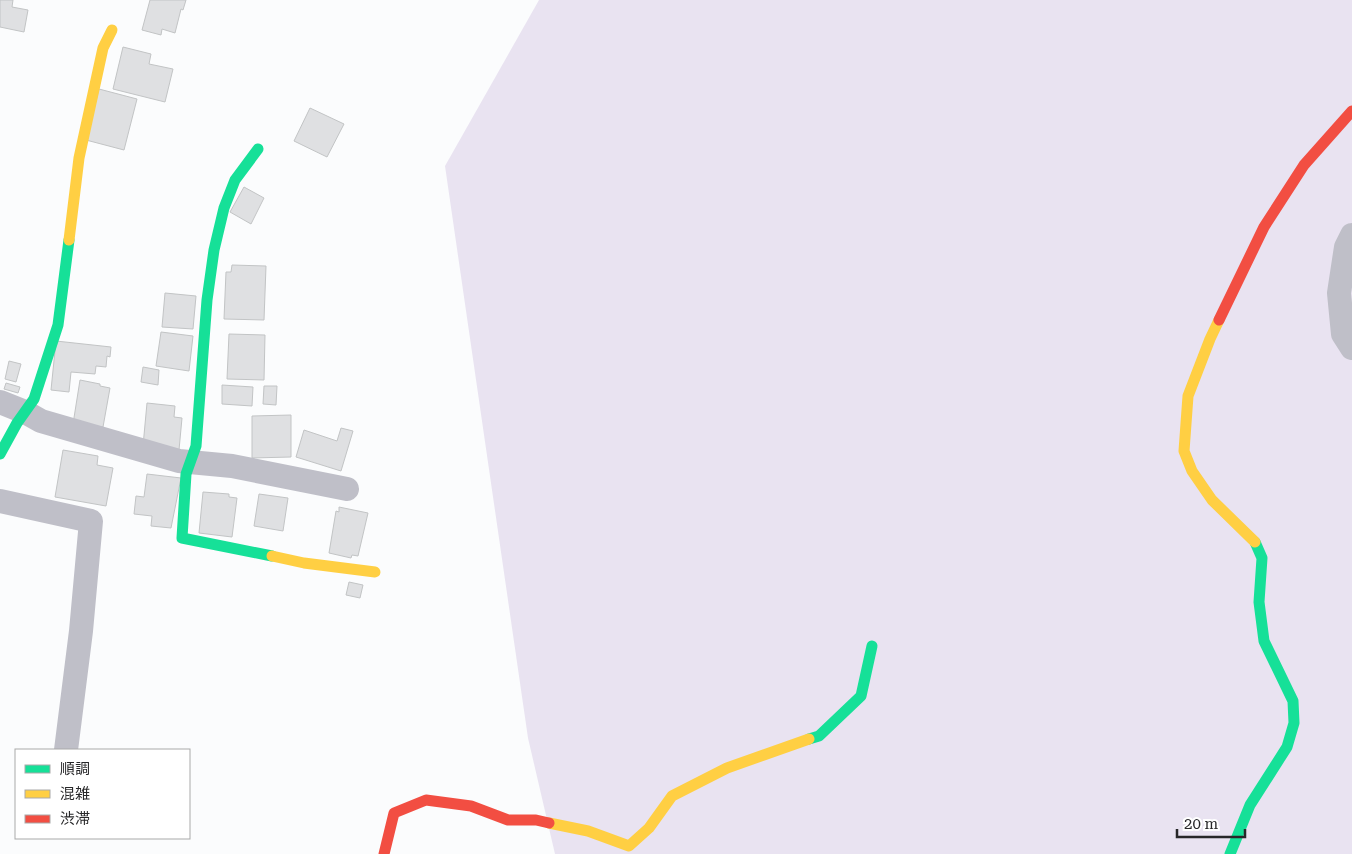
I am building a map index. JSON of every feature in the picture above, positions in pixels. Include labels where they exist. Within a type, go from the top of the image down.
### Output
[{"type":"street","points":[[0,454],[34,399],[58,325],[79,158],[103,48],[112,30]]},
{"type":"street","points":[[1230,854],[1250,805],[1287,747],[1294,724],[1293,701],[1264,641],[1259,602],[1262,558],[1255,541],[1212,500],[1192,471],[1184,451],[1188,396],[1210,339],[1264,227],[1304,166],[1352,111]]},
{"type":"street","points":[[258,149],[235,180],[224,208],[214,250],[207,300],[196,446],[186,474],[182,538],[304,563],[375,572]]},
{"type":"street","points":[[1352,234],[1346,247],[1339,293],[1343,334],[1352,348]]},
{"type":"street","points":[[0,402],[41,421],[179,461],[232,466],[347,489]]},
{"type":"street","points":[[0,501],[91,521],[81,631],[66,749]]},
{"type":"street","points":[[384,854],[394,813],[426,800],[471,806],[508,820],[536,820],[588,831],[630,846],[649,828],[672,796],[727,768],[819,736],[861,696],[872,646]]},
{"type":"shaded area","points":[[539,0],[1352,0],[1352,854],[555,854],[528,738],[445,166]]},
{"type":"building","points":[[0,0],[13,0],[12,7],[28,10],[24,32],[0,27]]},
{"type":"building","points":[[150,0],[186,0],[183,10],[181,9],[175,33],[162,29],[161,35],[142,30]]},
{"type":"building","points":[[123,47],[151,54],[149,64],[173,69],[165,102],[113,89]]},
{"type":"building","points":[[99,89],[137,99],[124,150],[86,140]]},
{"type":"building","points":[[310,108],[344,124],[327,157],[294,141]]},
{"type":"building","points":[[244,187],[264,198],[251,224],[230,212]]},
{"type":"building","points":[[232,265],[266,266],[264,320],[224,319],[226,272],[231,272]]},
{"type":"building","points":[[165,293],[196,296],[193,329],[162,327]]},
{"type":"building","points":[[161,332],[193,336],[189,371],[156,366]]},
{"type":"building","points":[[229,334],[265,335],[264,380],[227,379]]},
{"type":"building","points":[[56,341],[111,347],[110,357],[107,356],[106,367],[96,366],[95,374],[71,372],[69,392],[51,390]]},
{"type":"building","points":[[9,361],[21,364],[16,382],[5,379]]},
{"type":"building","points":[[143,367],[159,370],[158,385],[141,382]]},
{"type":"building","points":[[80,380],[110,388],[103,427],[73,424]]},
{"type":"building","points":[[6,383],[20,387],[18,393],[4,389]]},
{"type":"building","points":[[222,385],[253,387],[252,406],[222,404]]},
{"type":"building","points":[[264,386],[277,386],[276,405],[263,404]]},
{"type":"building","points":[[147,403],[175,406],[174,417],[182,418],[179,450],[143,446]]},
{"type":"building","points":[[291,415],[291,457],[252,458],[252,416]]},
{"type":"building","points":[[341,428],[353,431],[341,471],[296,457],[304,430],[337,441]]},
{"type":"building","points":[[63,450],[98,456],[97,465],[113,468],[106,506],[55,497]]},
{"type":"building","points":[[147,474],[181,478],[171,528],[151,526],[152,516],[134,514],[136,496],[144,497]]},
{"type":"building","points":[[203,492],[229,494],[229,497],[237,498],[232,537],[199,533]]},
{"type":"building","points":[[259,494],[288,498],[283,531],[254,526]]},
{"type":"building","points":[[339,507],[368,513],[358,556],[352,555],[351,558],[329,553],[336,511],[339,512]]},
{"type":"building","points":[[349,582],[363,585],[360,598],[346,595]]},
{"type":"traffic: fast","points":[[258,149],[235,180],[224,208],[214,250],[207,300],[196,446],[186,474],[182,538],[272,556]]},
{"type":"traffic: fast","points":[[0,454],[17,423],[34,399],[58,325],[69,240]]},
{"type":"traffic: fast","points":[[1230,854],[1250,805],[1287,747],[1294,723],[1293,701],[1264,641],[1259,602],[1262,558],[1255,542]]},
{"type":"traffic: fast","points":[[809,739],[819,736],[861,696],[872,646]]},
{"type":"traffic: slow","points":[[69,240],[79,158],[103,48],[112,30]]},
{"type":"traffic: slow","points":[[1219,320],[1188,396],[1184,451],[1192,471],[1212,500],[1255,542]]},
{"type":"traffic: slow","points":[[272,556],[304,563],[375,572]]},
{"type":"traffic: slow","points":[[549,823],[588,831],[629,846],[649,828],[672,796],[727,768],[809,739]]},
{"type":"traffic: jam","points":[[1219,320],[1264,227],[1304,165],[1352,111]]},
{"type":"traffic: jam","points":[[384,854],[394,813],[426,800],[471,806],[508,820],[536,820],[549,823]]}]
